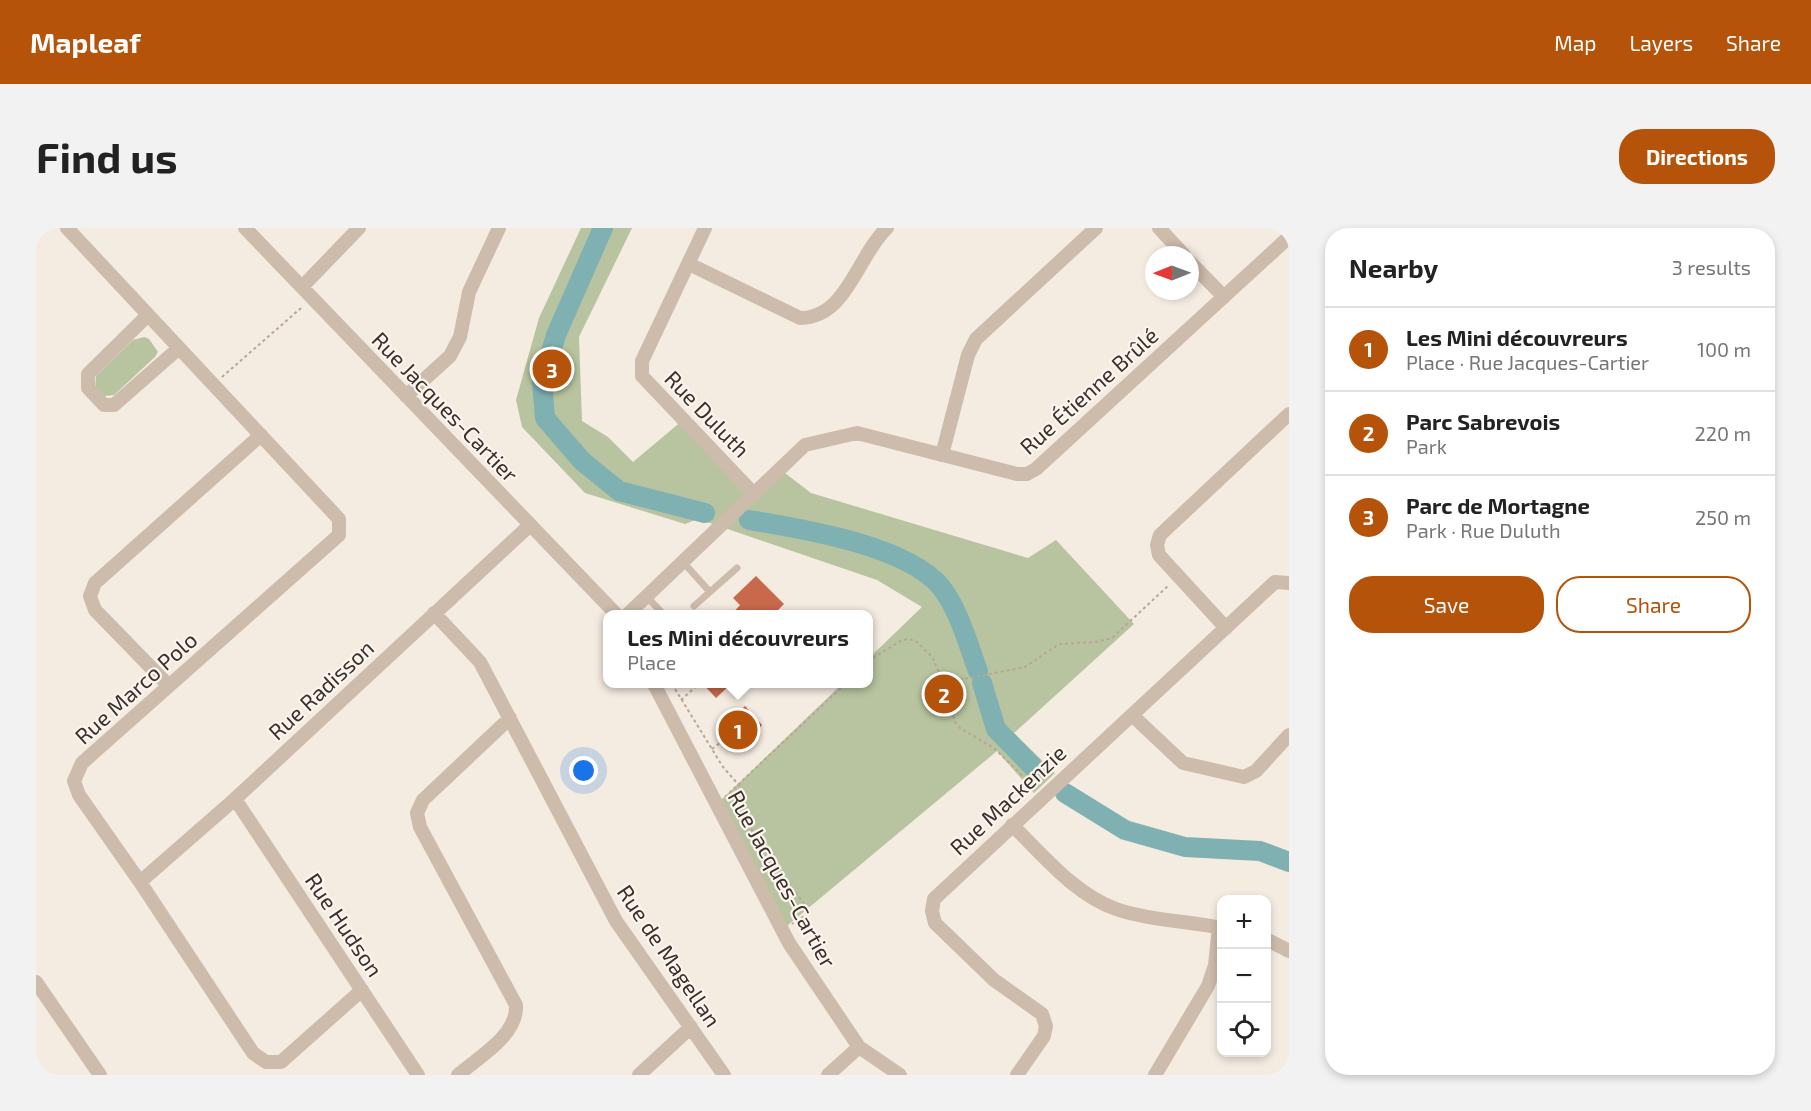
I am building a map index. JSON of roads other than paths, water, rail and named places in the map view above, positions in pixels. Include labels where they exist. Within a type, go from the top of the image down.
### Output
[{"type":"street","name":"Rue Marco Polo","points":[[67,228],[339,519],[339,535],[82,763],[74,781],[79,795],[140,882],[253,1053],[266,1062],[281,1062],[362,990]]},
{"type":"street","name":"Rue Jacques-Cartier","points":[[245,228],[610,610]]},
{"type":"street","points":[[302,287],[359,228]]},
{"type":"street","points":[[406,396],[450,356],[455,347],[460,337],[469,292],[499,228]]},
{"type":"street","name":"Rue Duluth","points":[[705,228],[642,361],[642,376],[754,494]]},
{"type":"street","points":[[689,264],[800,318],[815,318],[832,309],[887,228]]},
{"type":"street","points":[[942,455],[968,355],[976,339],[1096,228]]},
{"type":"street","points":[[1159,228],[1176,246]]},
{"type":"street","name":"Rue Étienne Brûlé","points":[[633,610],[805,445],[857,433],[1017,474],[1027,474],[1036,469],[1289,237]]},
{"type":"street","points":[[1199,271],[1224,297]]},
{"type":"street","points":[[148,315],[88,374],[88,388],[104,405],[114,405],[179,348]]},
{"type":"street","points":[[1226,628],[1159,555],[1157,545],[1160,535],[1289,414]]},
{"type":"street","points":[[169,686],[95,610],[90,596],[95,582],[261,435]]},
{"type":"street","name":"Rue Radisson","points":[[140,882],[235,799],[530,526]]},
{"type":"street","name":"Rue Mackenzie","points":[[1017,1075],[1044,1036],[1046,1026],[1042,1014],[994,980],[935,923],[932,911],[934,899],[1275,582],[1289,583]]},
{"type":"street","name":"Rue de Magellan","points":[[434,613],[480,662],[616,921],[724,1075]]},
{"type":"street","name":"Rue Jacques-Cartier","points":[[656,688],[782,930],[859,1047],[900,1075]]},
{"type":"street","points":[[1132,715],[1183,763],[1244,777],[1256,771],[1289,735]]},
{"type":"street","points":[[458,1075],[511,1028],[517,1017],[516,1005],[420,827],[417,813],[423,800],[510,718]]},
{"type":"street","name":"Rue Hudson","points":[[235,799],[418,1075]]},
{"type":"street","points":[[1012,825],[1072,883],[1090,896],[1117,909],[1217,926]]},
{"type":"street","points":[[1271,942],[1289,951]]},
{"type":"street","points":[[1155,1075],[1208,986],[1217,949]]},
{"type":"street","points":[[36,982],[100,1075]]},
{"type":"street","points":[[639,1075],[691,1027]]},
{"type":"street","points":[[828,1075],[859,1047]]},
{"type":"lane","points":[[683,562],[710,592]]},
{"type":"lane","points":[[694,606],[737,568]]},
{"type":"lane","points":[[647,597],[659,610]]},
{"type":"waterway","points":[[603,228],[556,335],[542,382],[545,418],[582,461],[619,491],[705,513]]},
{"type":"waterway","points":[[749,520],[852,541],[904,560],[925,572],[941,587],[953,606],[978,671]]},
{"type":"waterway","points":[[982,683],[996,729],[1033,767]]},
{"type":"waterway","points":[[1065,793],[1125,830],[1185,847],[1260,851],[1289,862]]},
{"type":"place","name":"Parc de Mortagne","points":[[552,369]]},
{"type":"place","name":"Parc Sabrevois","points":[[944,694]]},
{"type":"place","name":"Les Mini découvreurs","points":[[738,730]]}]
